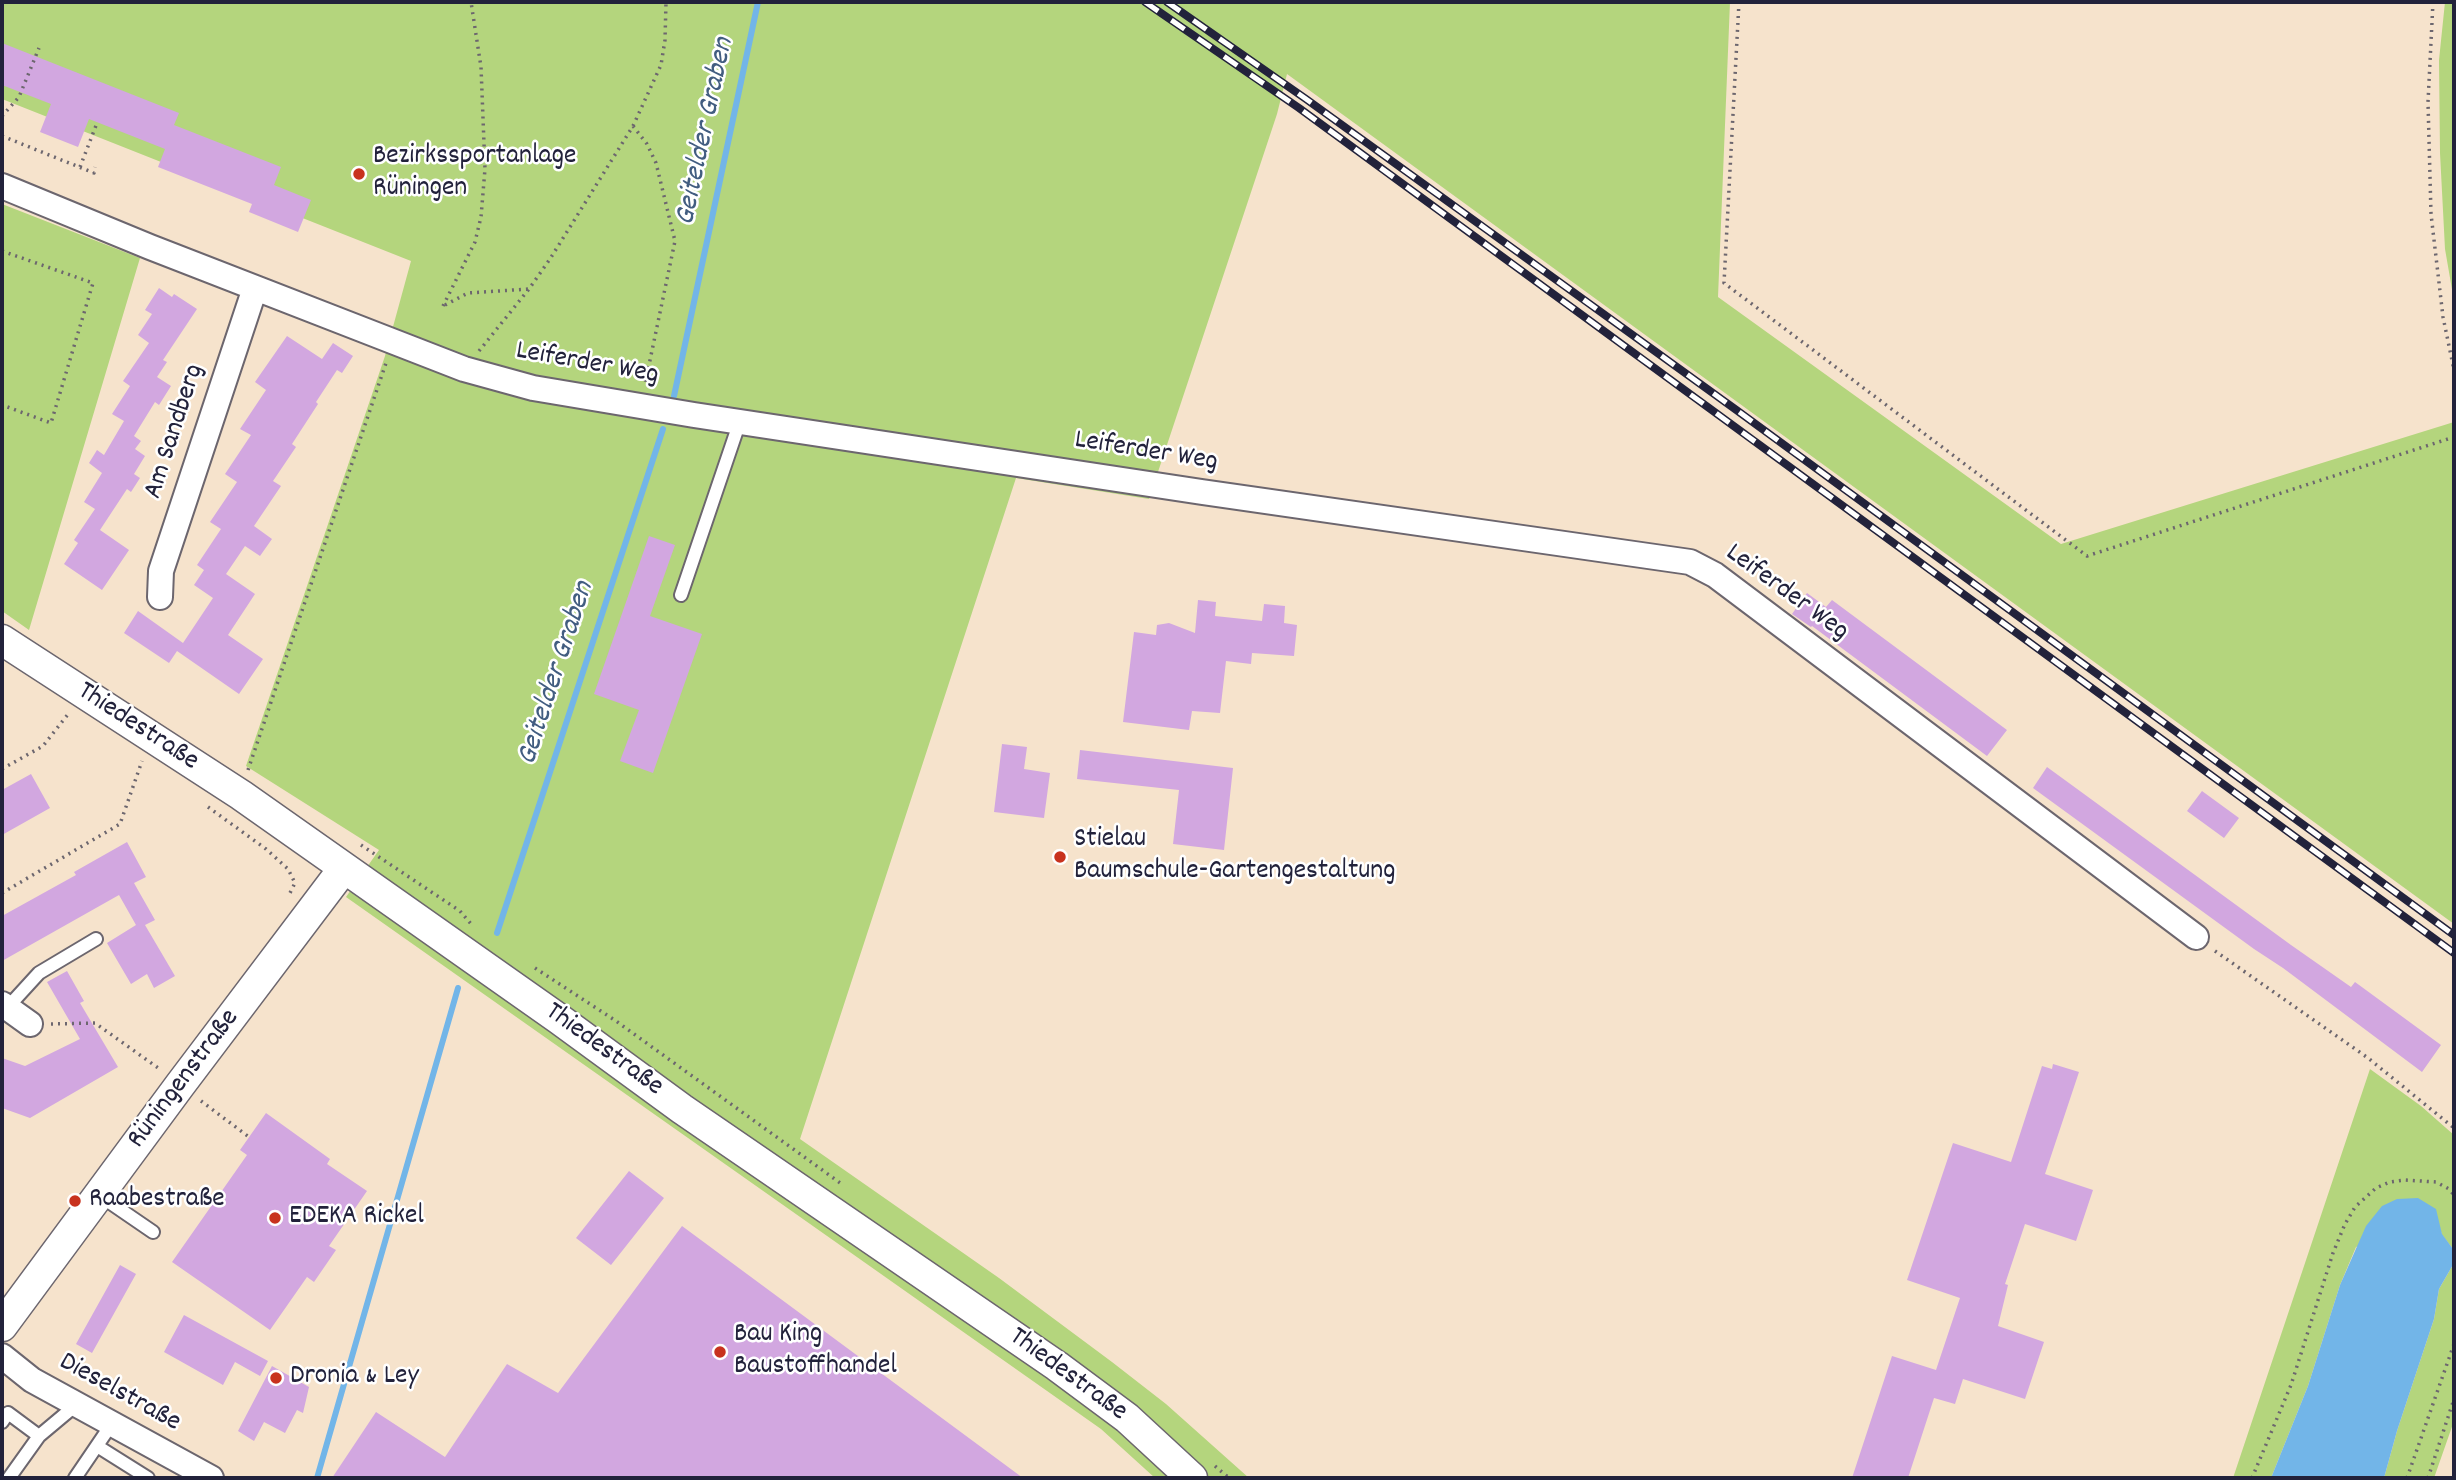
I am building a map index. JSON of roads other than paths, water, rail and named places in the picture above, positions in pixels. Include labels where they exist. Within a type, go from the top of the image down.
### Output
[{"type":"street","name":"Leiferder Weg","points":[[2,186],[393,342],[464,369],[533,388],[1189,490],[1690,562],[1715,575],[2196,937]]},
{"type":"street","name":"Am Sandberg","points":[[160,597],[161,571],[255,288]]},
{"type":"street","name":"Thiedestraße","points":[[2,640],[230,787],[350,855],[548,1011],[682,1109],[1057,1366],[1200,1469]]},
{"type":"street","name":"Rüningenstraße","points":[[2,1326],[99,1195],[172,1078],[350,855]]},
{"type":"street","points":[[5,1007],[30,1024]]},
{"type":"street","name":"Dieselstraße","points":[[2,1356],[32,1380],[211,1478]]},
{"type":"lane","points":[[681,595],[740,421]]},
{"type":"lane","points":[[5,1007],[39,973],[96,939]]},
{"type":"lane","points":[[99,1195],[153,1232]]},
{"type":"lane","points":[[9,1478],[39,1436],[76,1405]]},
{"type":"lane","points":[[2,1422],[8,1413],[39,1436]]},
{"type":"lane","points":[[75,1478],[111,1424]]},
{"type":"lane","points":[[97,1446],[148,1478]]},
{"type":"water","points":[[2418,1198],[2436,1209],[2442,1234],[2453,1249],[2454,1263],[2439,1289],[2434,1319],[2384,1478],[2271,1478],[2308,1386],[2340,1285],[2366,1226],[2382,1206],[2397,1199]]},
{"type":"waterway","name":"Geitelder Graben","points":[[674,396],[758,2]]},
{"type":"waterway","name":"Geitelder Graben","points":[[497,933],[663,429]]},
{"type":"waterway","name":"Geitelder Graben","points":[[317,1478],[458,988]]},
{"type":"railway","points":[[1145,2],[1299,108],[2454,953]]},
{"type":"railway","points":[[1167,2],[1306,99],[1735,409],[2454,935]]},
{"type":"place","name":"Bezirkssportanlage Rüningen","points":[[359,174]]},
{"type":"place","name":"Stielau Baumschule-Gartengestaltung","points":[[1060,857]]},
{"type":"place","name":"Raabestraße","points":[[75,1201]]},
{"type":"place","name":"EDEKA Rickel","points":[[275,1218]]},
{"type":"place","name":"Bau King Baustoffhandel","points":[[720,1352]]},
{"type":"place","name":"Dronia & Ley","points":[[276,1378]]}]
